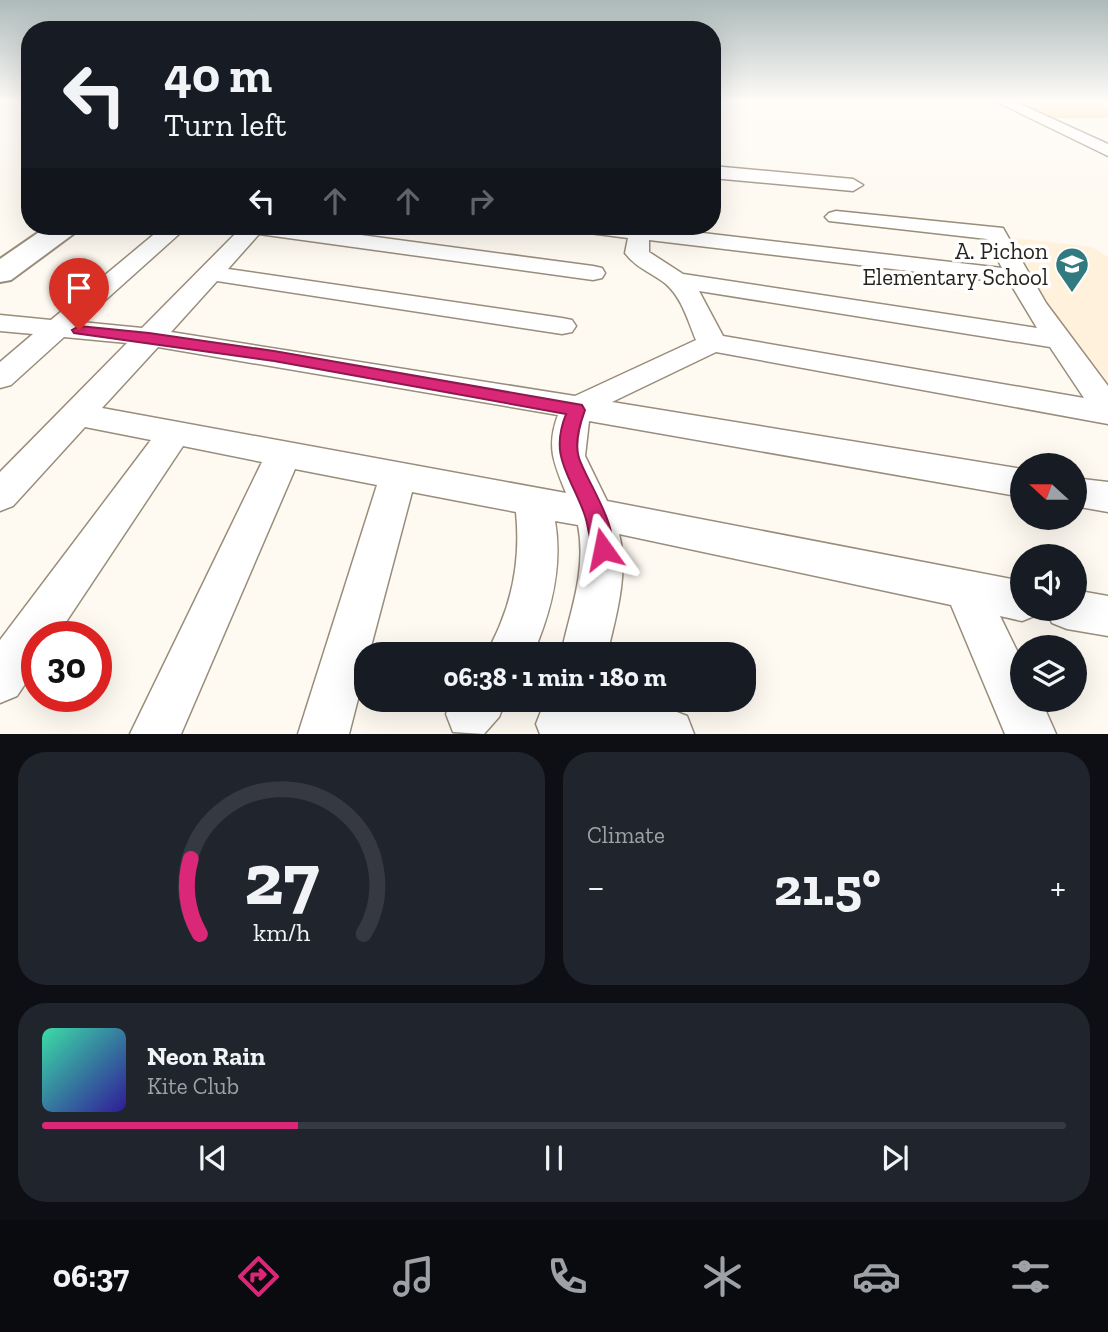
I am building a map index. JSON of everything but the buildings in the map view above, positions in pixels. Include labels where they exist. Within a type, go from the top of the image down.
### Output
[{"type":"main road","points":[[0,273],[53,235]]},
{"type":"street","points":[[1073,134],[1108,151]]},
{"type":"street","points":[[721,173],[853,185]]},
{"type":"street","points":[[836,217],[995,233],[1057,340],[1108,411]]},
{"type":"street","points":[[0,378],[166,235]]},
{"type":"street","points":[[0,496],[245,235]]},
{"type":"street","points":[[320,235],[593,272]]},
{"type":"street","points":[[640,235],[637,253],[676,280],[688,293],[712,343]]},
{"type":"street","points":[[667,235],[1020,277]]},
{"type":"street","points":[[209,273],[562,326]]},
{"type":"street","points":[[676,280],[1057,340]]},
{"type":"street","points":[[0,323],[149,337],[1010,481]]},
{"type":"street","points":[[587,642],[598,598],[603,549],[595,515],[568,456],[570,427],[576,410],[712,343],[1108,411]]},
{"type":"street","points":[[76,414],[533,501],[1010,599]]},
{"type":"street","points":[[0,679],[174,434]]},
{"type":"street","points":[[155,733],[283,455]]},
{"type":"street","points":[[323,733],[398,476]]},
{"type":"street","points":[[1087,494],[1108,497]]},
{"type":"street","points":[[516,642],[535,573],[538,540],[533,501]]},
{"type":"street","points":[[966,591],[1031,733]]},
{"type":"street","points":[[1087,613],[1108,617]]},
{"type":"street","points":[[563,719],[669,733]]},
{"type":"shaded area","name":"A. Pichon Elementary School","points":[[1004,237],[1092,247],[1108,257],[1108,395],[1070,349]]},
{"type":"place","name":"A. Pichon Elementary School","points":[[1072,294]]},
{"type":"route","points":[[79,330],[149,337],[274,356],[576,410],[567,442],[568,456],[595,515],[603,549]]}]
